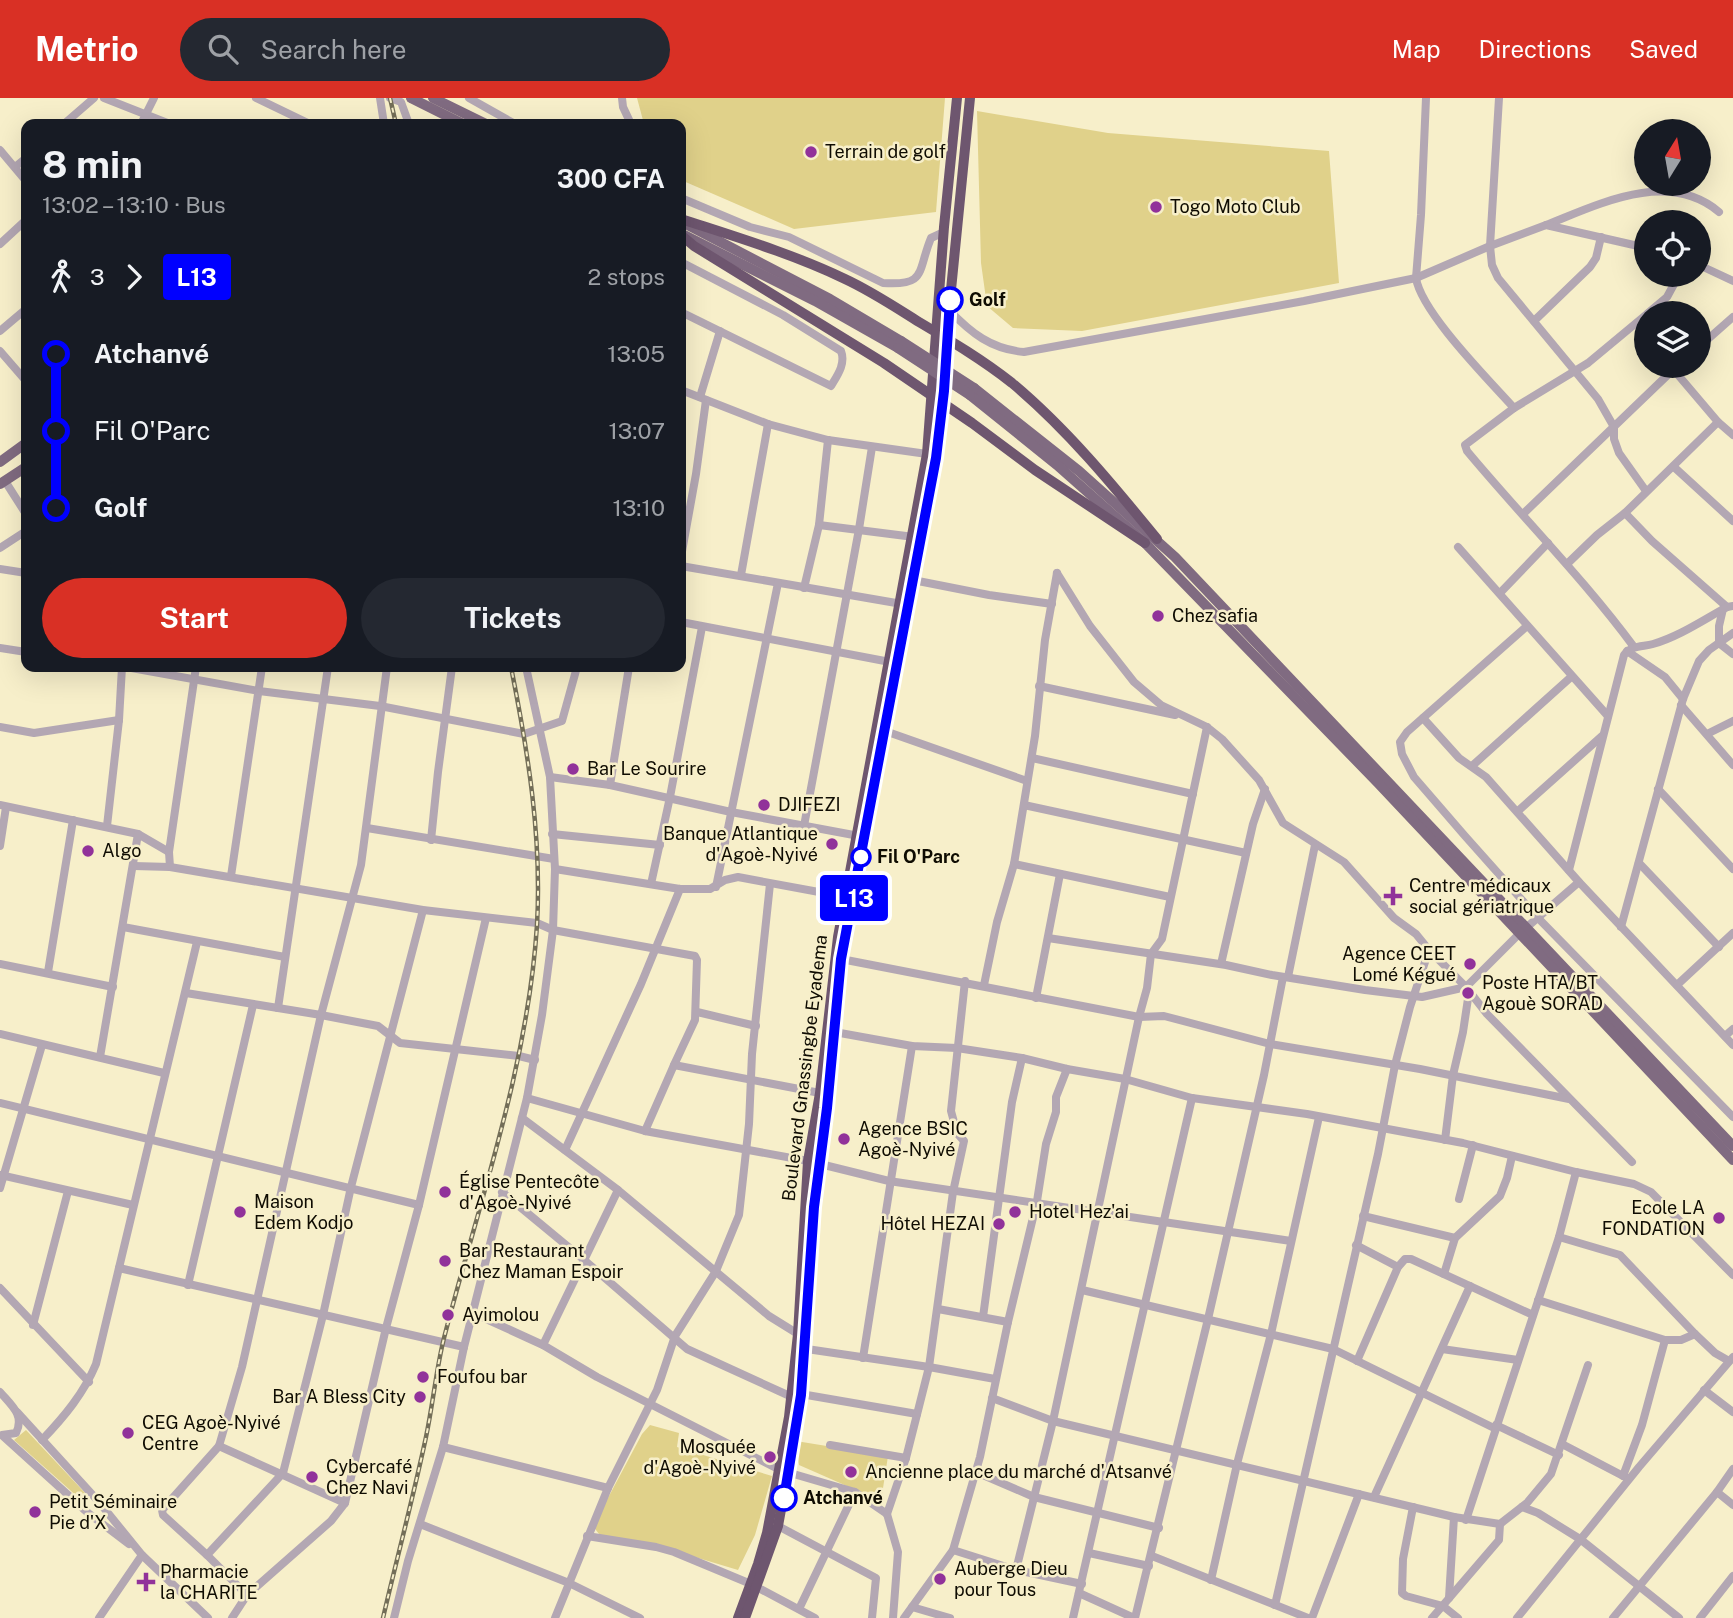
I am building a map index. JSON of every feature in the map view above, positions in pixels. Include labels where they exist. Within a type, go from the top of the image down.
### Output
[{"type":"highway","name":"Boulevard Gnassingbe Eyadema","points":[[738,1618],[778,1526],[801,1349],[811,1243],[814,1162],[841,959],[890,662],[913,580],[940,432],[948,339],[941,272],[957,98]]},
{"type":"highway","name":"Boulevard Gnassingbe Eyadema","points":[[801,1349],[798,1334],[820,1093],[831,1032],[838,937],[885,731],[927,454],[936,332],[954,274],[970,98]]},
{"type":"highway","points":[[686,222],[748,241],[845,279],[948,339],[997,372],[1039,407],[1109,482],[1157,539]]},
{"type":"highway","points":[[686,239],[933,395],[1026,464],[1145,543]]},
{"type":"highway","points":[[908,315],[925,316],[943,310]]},
{"type":"highway","points":[[940,432],[944,426],[957,421],[972,423]]},
{"type":"highway","name":"Boulevard Gnassingbe Eyadema","points":[[745,1618],[785,1471]]},
{"type":"main road","points":[[411,98],[453,119]]},
{"type":"main road","points":[[433,98],[476,119]]},
{"type":"main road","points":[[686,223],[830,299],[972,392],[1042,441],[1157,539],[1385,776],[1733,1160]]},
{"type":"main road","points":[[686,236],[900,345]]},
{"type":"main road","points":[[972,392],[1145,543],[1733,1146]]},
{"type":"main road","points":[[0,461],[21,446]]},
{"type":"main road","points":[[3,483],[21,470]]},
{"type":"street","points":[[70,119],[94,98]]},
{"type":"street","points":[[104,98],[158,119]]},
{"type":"street","points":[[144,119],[154,98]]},
{"type":"street","points":[[256,98],[300,119]]},
{"type":"street","points":[[380,98],[383,119]]},
{"type":"street","points":[[390,98],[401,102],[407,119]]},
{"type":"street","points":[[468,98],[506,119]]},
{"type":"street","points":[[487,108],[492,98]]},
{"type":"street","points":[[622,98],[629,119]]},
{"type":"street","points":[[1426,98],[1417,287],[1443,326],[1514,408]]},
{"type":"street","points":[[1499,98],[1490,246],[1492,265],[1498,278],[1598,399],[1614,427],[1614,439],[1619,453],[1646,491]]},
{"type":"street","points":[[0,150],[21,175]]},
{"type":"street","points":[[15,167],[21,162]]},
{"type":"street","points":[[943,310],[969,331],[994,346],[1024,352],[1416,278],[1490,246],[1617,198],[1660,191],[1695,197],[1719,212]]},
{"type":"street","points":[[686,200],[750,228],[789,237],[883,283],[915,281],[920,274],[931,238],[944,232]]},
{"type":"street","points":[[0,244],[21,225]]},
{"type":"street","points":[[1546,225],[1634,245]]},
{"type":"street","points":[[1534,321],[1591,267],[1601,237]]},
{"type":"street","points":[[686,265],[783,315],[841,351],[843,356],[840,371],[831,386],[686,314]]},
{"type":"street","points":[[1711,271],[1733,281]]},
{"type":"street","points":[[1662,301],[1672,287]]},
{"type":"street","points":[[0,331],[21,313]]},
{"type":"street","points":[[1711,336],[1733,317]]},
{"type":"street","points":[[1634,325],[1587,363],[1514,408],[1465,445],[1475,460],[1608,613],[1630,649],[1665,677],[1733,765]]},
{"type":"street","points":[[686,529],[696,474],[703,398],[720,331]]},
{"type":"street","points":[[0,351],[21,375]]},
{"type":"street","points":[[1522,514],[1664,378]]},
{"type":"street","points":[[1684,378],[1718,422],[1733,435]]},
{"type":"street","points":[[686,392],[768,424],[828,440],[927,454]]},
{"type":"street","points":[[1567,564],[1674,467],[1718,422]]},
{"type":"street","points":[[741,575],[768,424]]},
{"type":"street","points":[[804,587],[819,525],[828,440]]},
{"type":"street","points":[[804,826],[872,447]]},
{"type":"street","points":[[1674,467],[1733,520]]},
{"type":"street","points":[[3,483],[21,507]]},
{"type":"street","points":[[1625,513],[1652,541],[1728,607]]},
{"type":"street","points":[[819,525],[914,537]]},
{"type":"street","points":[[0,548],[21,534]]},
{"type":"street","points":[[1500,593],[1548,543]]},
{"type":"street","points":[[1458,547],[1607,715]]},
{"type":"street","points":[[686,567],[904,605]]},
{"type":"street","points":[[0,569],[21,571]]},
{"type":"street","points":[[984,985],[1014,864],[1032,758],[1039,686],[1057,573],[1090,626],[1135,682],[1161,705],[1207,727],[1222,739],[1265,789],[1283,823],[1344,862],[1394,918],[1416,934],[1468,989],[1487,1014],[1632,1162]]},
{"type":"street","points":[[913,580],[1052,604]]},
{"type":"street","points":[[716,887],[778,583]]},
{"type":"street","points":[[1719,643],[1719,626],[1728,607]]},
{"type":"street","points":[[1569,870],[1621,661],[1630,649],[1656,643],[1685,631],[1728,607]]},
{"type":"street","points":[[686,623],[890,662]]},
{"type":"street","points":[[1527,626],[1407,732],[1400,742],[1402,754],[1422,788],[1538,918],[1733,1117]]},
{"type":"street","points":[[651,884],[702,627]]},
{"type":"street","points":[[1621,926],[1682,702],[1699,661],[1733,633]]},
{"type":"street","points":[[1719,643],[1733,654]]},
{"type":"street","points":[[0,648],[21,651]]},
{"type":"street","points":[[107,826],[124,672]]},
{"type":"street","points":[[151,672],[259,691],[380,706],[524,734],[558,723],[565,717],[576,672]]},
{"type":"street","points":[[170,867],[169,852],[195,672]]},
{"type":"street","points":[[231,876],[261,672]]},
{"type":"street","points":[[278,1008],[327,672]]},
{"type":"street","points":[[247,1595],[163,1515],[162,1510],[219,1446],[242,1367],[321,1015],[354,898],[367,828],[386,672]]},
{"type":"street","points":[[431,840],[452,672]]},
{"type":"street","points":[[397,1617],[419,1524],[443,1447],[464,1347],[527,1098],[554,930],[555,869],[550,777],[527,672]]},
{"type":"street","points":[[610,785],[628,672]]},
{"type":"street","points":[[1472,766],[1571,677]]},
{"type":"street","points":[[1039,686],[1188,718]]},
{"type":"street","points":[[1423,718],[1452,751],[1486,777],[1579,882],[1733,1045]]},
{"type":"street","points":[[0,727],[34,733],[119,720]]},
{"type":"street","points":[[1707,734],[1733,721]]},
{"type":"street","points":[[1016,1570],[1082,1290],[1125,1079],[1147,988],[1151,954],[1163,939],[1207,727]]},
{"type":"street","points":[[885,731],[1027,781]]},
{"type":"street","points":[[1518,811],[1602,735]]},
{"type":"street","points":[[1032,758],[1193,793]]},
{"type":"street","points":[[550,777],[610,785],[731,812],[861,836]]},
{"type":"street","points":[[1222,964],[1246,853],[1265,789]]},
{"type":"street","points":[[1658,789],[1733,869]]},
{"type":"street","points":[[1024,805],[1246,853]]},
{"type":"street","points":[[0,846],[3,806],[138,834],[169,852]]},
{"type":"street","points":[[48,972],[73,820]]},
{"type":"street","points":[[367,828],[554,859]]},
{"type":"street","points":[[100,1057],[138,834]]},
{"type":"street","points":[[552,834],[660,845]]},
{"type":"street","points":[[1079,1593],[1135,1618],[1208,1319],[1315,845]]},
{"type":"street","points":[[1639,863],[1719,947]]},
{"type":"street","points":[[1014,864],[1170,897]]},
{"type":"street","points":[[134,866],[170,867],[423,909],[537,923],[554,930],[696,957],[697,1012],[690,1034],[645,1131]]},
{"type":"street","points":[[555,869],[680,889],[710,889],[732,877],[846,897]]},
{"type":"street","points":[[1035,998],[1060,874]]},
{"type":"street","points":[[1048,938],[1414,997],[1431,996],[1468,989],[1523,931],[1579,882]]},
{"type":"street","points":[[555,1618],[608,1488],[651,1404],[675,1336],[716,1271],[739,1214],[770,884]]},
{"type":"street","points":[[565,1150],[641,985],[680,889]]},
{"type":"street","points":[[207,1555],[284,1473],[351,1187],[423,909]]},
{"type":"street","points":[[232,1618],[247,1595],[331,1521],[345,1503],[386,1328],[419,1205],[485,918]]},
{"type":"street","points":[[123,927],[285,957]]},
{"type":"street","points":[[1676,985],[1733,933]]},
{"type":"street","points":[[42,1440],[61,1420],[89,1382],[96,1364],[197,942]]},
{"type":"street","points":[[1275,1605],[1395,1065],[1429,950]]},
{"type":"street","points":[[841,959],[1139,1017],[1164,1016],[1270,1044],[1570,1099]]},
{"type":"street","points":[[0,964],[113,987]]},
{"type":"street","points":[[893,1618],[898,1552],[887,1514],[906,1458],[929,1367],[953,1192],[964,1141],[957,1133],[951,1111],[965,981]]},
{"type":"street","points":[[1444,1140],[1468,989]]},
{"type":"street","points":[[186,993],[378,1026],[400,1043],[535,1060]]},
{"type":"street","points":[[188,1284],[220,1156],[253,1005]]},
{"type":"street","points":[[1466,1010],[1487,1014]]},
{"type":"street","points":[[697,1012],[756,1026]]},
{"type":"street","points":[[1725,1036],[1733,1028]]},
{"type":"street","points":[[831,1032],[912,1046],[957,1048],[1022,1058],[1125,1079],[1192,1098],[1319,1117],[1474,1145],[1644,1187],[1733,1275]]},
{"type":"street","points":[[0,1034],[164,1073]]},
{"type":"street","points":[[0,1188],[43,1045]]},
{"type":"street","points":[[863,1358],[912,1046]]},
{"type":"street","points":[[984,1317],[1012,1102],[1022,1058]]},
{"type":"street","points":[[674,1065],[820,1093]]},
{"type":"street","points":[[904,1618],[953,1550],[975,1472],[1037,1201],[1046,1144],[1056,1112],[1056,1097],[1067,1069]]},
{"type":"street","points":[[527,1098],[645,1131],[814,1162],[889,1181],[1291,1241]]},
{"type":"street","points":[[1073,1618],[1192,1098]]},
{"type":"street","points":[[0,1103],[419,1205]]},
{"type":"street","points":[[1211,1580],[1237,1464],[1271,1334],[1319,1117]]},
{"type":"street","points":[[522,1118],[618,1190],[769,1316],[798,1334]]},
{"type":"street","points":[[1459,1199],[1474,1145]]},
{"type":"street","points":[[1444,1274],[1455,1238],[1500,1196],[1513,1156]]},
{"type":"street","points":[[1466,1520],[1559,1237],[1576,1172]]},
{"type":"street","points":[[2,1175],[133,1205]]},
{"type":"street","points":[[544,1345],[618,1190]]},
{"type":"street","points":[[33,1325],[68,1191]]},
{"type":"street","points":[[502,1192],[696,1354],[796,1396],[917,1414]]},
{"type":"street","points":[[1363,1216],[1455,1238]]},
{"type":"street","points":[[1517,1618],[1626,1477],[1731,1359],[1715,1353],[1620,1255],[1559,1237]]},
{"type":"street","points":[[1356,1245],[1398,1267]]},
{"type":"street","points":[[1357,1362],[1398,1267],[1405,1259],[1411,1259],[1534,1315]]},
{"type":"street","points":[[119,1268],[464,1347]]},
{"type":"street","points":[[1374,1497],[1470,1286]]},
{"type":"street","points":[[0,1288],[89,1382]]},
{"type":"street","points":[[1082,1290],[1333,1349],[1421,1394],[1559,1455]]},
{"type":"street","points":[[1538,1300],[1665,1339],[1681,1340],[1695,1334]]},
{"type":"street","points":[[938,1309],[1008,1322]]},
{"type":"street","points":[[473,1313],[544,1345],[597,1377],[785,1471],[855,1492],[887,1514]]},
{"type":"street","points":[[1626,1477],[1643,1425],[1665,1339]]},
{"type":"street","points":[[801,1349],[995,1379]]},
{"type":"street","points":[[1442,1349],[1518,1360]]},
{"type":"street","points":[[1715,1353],[1719,1373]]},
{"type":"street","points":[[992,1398],[1053,1421],[1466,1520],[1500,1524],[1522,1507],[1548,1479],[1559,1455],[1588,1365]]},
{"type":"street","points":[[1704,1391],[1733,1412]]},
{"type":"street","points":[[0,1392],[99,1502],[142,1555]]},
{"type":"street","points":[[0,1400],[9,1403]]},
{"type":"street","points":[[2,1436],[12,1435],[18,1429],[20,1420],[17,1412]]},
{"type":"street","points":[[2,1436],[88,1513],[142,1555],[208,1618]]},
{"type":"street","points":[[1562,1444],[1626,1477]]},
{"type":"street","points":[[830,1445],[906,1458]]},
{"type":"street","points":[[219,1446],[284,1473],[345,1503]]},
{"type":"street","points":[[443,1447],[608,1488]]},
{"type":"street","points":[[1613,1618],[1733,1469]]},
{"type":"street","points":[[975,1472],[1034,1497],[1159,1528]]},
{"type":"street","points":[[799,1609],[855,1492]]},
{"type":"street","points":[[1717,1492],[1733,1505]]},
{"type":"street","points":[[1152,1556],[1310,1618],[1359,1494]]},
{"type":"street","points":[[88,1513],[99,1502]]},
{"type":"street","points":[[1413,1507],[1404,1559],[1402,1593],[1406,1596],[1446,1602]]},
{"type":"street","points":[[1522,1507],[1538,1513],[1580,1539],[1679,1618]]},
{"type":"street","points":[[1454,1517],[1446,1602],[1458,1618]]},
{"type":"street","points":[[419,1524],[569,1583],[640,1618]]},
{"type":"street","points":[[1433,1618],[1499,1540],[1500,1524]]},
{"type":"street","points":[[778,1526],[876,1578],[872,1618]]},
{"type":"street","points":[[587,1536],[665,1549],[754,1585],[815,1618]]},
{"type":"street","points":[[953,1550],[1016,1570],[1082,1584]]},
{"type":"street","points":[[1088,1553],[1149,1566]]},
{"type":"street","points":[[99,1618],[142,1555]]},
{"type":"street","points":[[1700,1618],[1733,1576]]},
{"type":"street","points":[[912,1606],[949,1618]]},
{"type":"shaded area","name":"Terrain de golf","points":[[637,98],[945,98],[936,212],[794,229],[686,182],[686,119],[643,119]]},
{"type":"shaded area","name":"Togo Moto Club","points":[[977,111],[1108,133],[1329,151],[1339,283],[1082,331],[1013,328],[987,306],[981,263]]},
{"type":"shaded area","points":[[650,1425],[679,1433],[677,1447],[772,1476],[755,1535],[738,1570],[655,1545],[602,1538],[593,1526],[642,1434]]},
{"type":"shaded area","points":[[26,1430],[86,1494],[86,1500],[80,1499],[14,1440]]},
{"type":"shaded area","name":"Ancienne place du marché d'Atsanvé","points":[[796,1441],[888,1456],[881,1501],[799,1465]]},
{"type":"railway","points":[[390,98],[395,119]]},
{"type":"railway","points":[[383,1618],[416,1483],[444,1338],[513,1082],[532,978],[538,892],[535,827],[528,763],[512,672]]},
{"type":"bus line","name":"L13","points":[[784,1498],[801,1395],[814,1207],[841,982],[841,959],[936,458],[947,362],[950,300]]},
{"type":"place","name":"Terrain de golf","points":[[811,152]]},
{"type":"place","name":"Togo Moto Club","points":[[1156,207]]},
{"type":"place","name":"Golf","points":[[950,300]]},
{"type":"place","name":"Chez safia","points":[[1158,616]]},
{"type":"place","name":"Bar Le Sourire","points":[[573,769]]},
{"type":"place","name":"DJIFEZI","points":[[764,805]]},
{"type":"place","name":"Banque Atlantique d'Agoè-Nyivé","points":[[832,844]]},
{"type":"place","name":"Algo","points":[[88,851]]},
{"type":"place","name":"Fil O'Parc","points":[[861,857]]},
{"type":"place","name":"Centre médicaux social gériatrique","points":[[1393,896]]},
{"type":"place","name":"Agence CEET Lomé Kégué","points":[[1470,964]]},
{"type":"place","name":"Poste HTA/BT Agouè SORAD","points":[[1468,993]]},
{"type":"place","name":"Agence BSIC Agoè-Nyivé","points":[[844,1139]]},
{"type":"place","name":"Église Pentecôte d'Agoè-Nyivé","points":[[445,1192]]},
{"type":"place","name":"Maison Edem Kodjo","points":[[240,1212]]},
{"type":"place","name":"Hotel Hez'ai","points":[[1015,1212]]},
{"type":"place","name":"Ecole LA FONDATION","points":[[1719,1218]]},
{"type":"place","name":"Hôtel HEZAI","points":[[999,1224]]},
{"type":"place","name":"Bar Restaurant Chez Maman Espoir","points":[[445,1261]]},
{"type":"place","name":"Ayimolou","points":[[448,1315]]},
{"type":"place","name":"Foufou bar","points":[[423,1377]]},
{"type":"place","name":"Bar A Bless City","points":[[420,1397]]},
{"type":"place","name":"CEG Agoè-Nyivé Centre","points":[[128,1433]]},
{"type":"place","name":"Mosquée d'Agoè-Nyivé","points":[[770,1457]]},
{"type":"place","name":"Ancienne place du marché d'Atsanvé","points":[[851,1472]]},
{"type":"place","name":"Cybercafé Chez Navi","points":[[312,1477]]},
{"type":"place","name":"Atchanvé","points":[[784,1498]]},
{"type":"place","name":"Petit Séminaire Pie d'X","points":[[35,1512]]},
{"type":"place","name":"Auberge Dieu pour Tous","points":[[940,1579]]},
{"type":"place","name":"Pharmacie la CHARITE","points":[[146,1582]]}]
